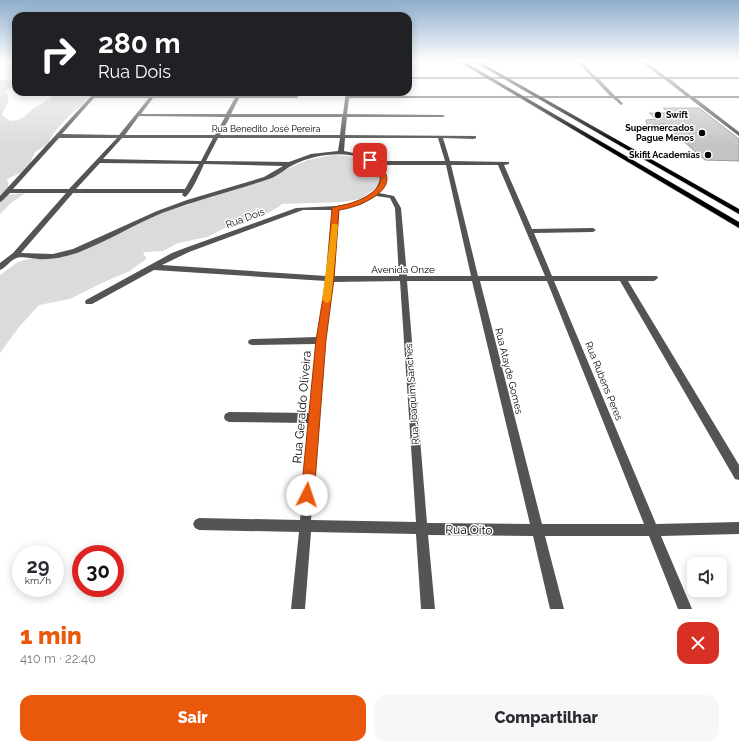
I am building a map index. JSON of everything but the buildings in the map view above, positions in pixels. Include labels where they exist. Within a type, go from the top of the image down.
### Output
[{"type":"main road","points":[[508,89],[739,225]]},
{"type":"main road","points":[[524,89],[739,212]]},
{"type":"main road","points":[[621,155],[630,158],[646,159]]},
{"type":"street","points":[[605,89],[621,104]]},
{"type":"street","points":[[681,89],[739,134]]},
{"type":"street","points":[[412,95],[521,97],[739,97]]},
{"type":"street","points":[[0,200],[93,97],[113,96]]},
{"type":"street","points":[[0,267],[16,255],[97,161],[121,136],[152,96]]},
{"type":"street","points":[[180,204],[204,162],[238,96]]},
{"type":"street","points":[[278,96],[297,97]]},
{"type":"street","points":[[341,152],[347,96]]},
{"type":"street","points":[[137,115],[443,116]]},
{"type":"street","name":"Rua Benedito José Pereira","points":[[59,136],[474,138]]},
{"type":"street","name":"Rua Atayde Gomes","points":[[440,138],[448,163],[557,609]]},
{"type":"street","points":[[16,255],[41,257],[65,254],[180,204],[268,177],[291,164],[315,156],[341,152],[353,154],[372,162],[382,170],[384,178],[382,186],[376,194]]},
{"type":"street","points":[[97,161],[291,164]]},
{"type":"street","points":[[372,162],[448,163]]},
{"type":"street","name":"Rua Rubens Peres","points":[[448,163],[503,163],[685,609]]},
{"type":"street","points":[[9,191],[188,191]]},
{"type":"street","name":"Rua Dois","points":[[89,302],[152,267],[187,250],[298,209],[312,207],[336,208],[354,204],[376,194]]},
{"type":"street","name":"Rua Joaquim Sanches","points":[[376,194],[392,197],[398,208],[428,609]]},
{"type":"street","name":"Rua Geraldo Oliveira","points":[[298,609],[313,418],[321,340],[330,279],[336,208]]},
{"type":"street","points":[[530,230],[593,230]]},
{"type":"street","name":"Avenida Onze","points":[[152,267],[330,279],[654,278]]},
{"type":"street","points":[[623,279],[739,475]]},
{"type":"street","points":[[252,342],[321,340]]},
{"type":"street","points":[[229,417],[313,418]]},
{"type":"street","name":"Rua Oito","points":[[199,524],[537,531],[653,531],[739,528]]},
{"type":"shaded area","points":[[0,89],[9,89],[6,91],[8,95],[8,103],[2,115],[10,121],[18,120],[25,116],[34,108],[51,98],[52,96],[92,96],[85,100],[82,105],[68,117],[58,128],[48,144],[35,152],[27,170],[7,179],[9,188],[7,195],[24,194],[11,203],[0,214]]},
{"type":"shaded area","points":[[332,155],[353,157],[367,161],[373,165],[383,174],[378,187],[360,199],[343,202],[282,204],[259,217],[239,222],[235,221],[227,227],[207,237],[178,243],[163,251],[145,252],[143,254],[146,259],[130,271],[70,299],[39,305],[19,327],[0,353],[0,275],[18,262],[29,259],[49,259],[67,254],[155,214],[188,205],[209,194],[255,183],[308,160]]},
{"type":"slow traffic","points":[[327,300],[334,226]]},
{"type":"place","name":"Swift","points":[[658,115]]},
{"type":"place","name":"Supermercados Pague Menos","points":[[702,133]]},
{"type":"place","name":"Skifit Academias","points":[[708,155]]},
{"type":"route","points":[[307,495],[313,418],[321,340],[330,279],[336,208],[345,207],[366,199],[376,194],[382,186],[384,178],[382,170],[370,160]]}]
